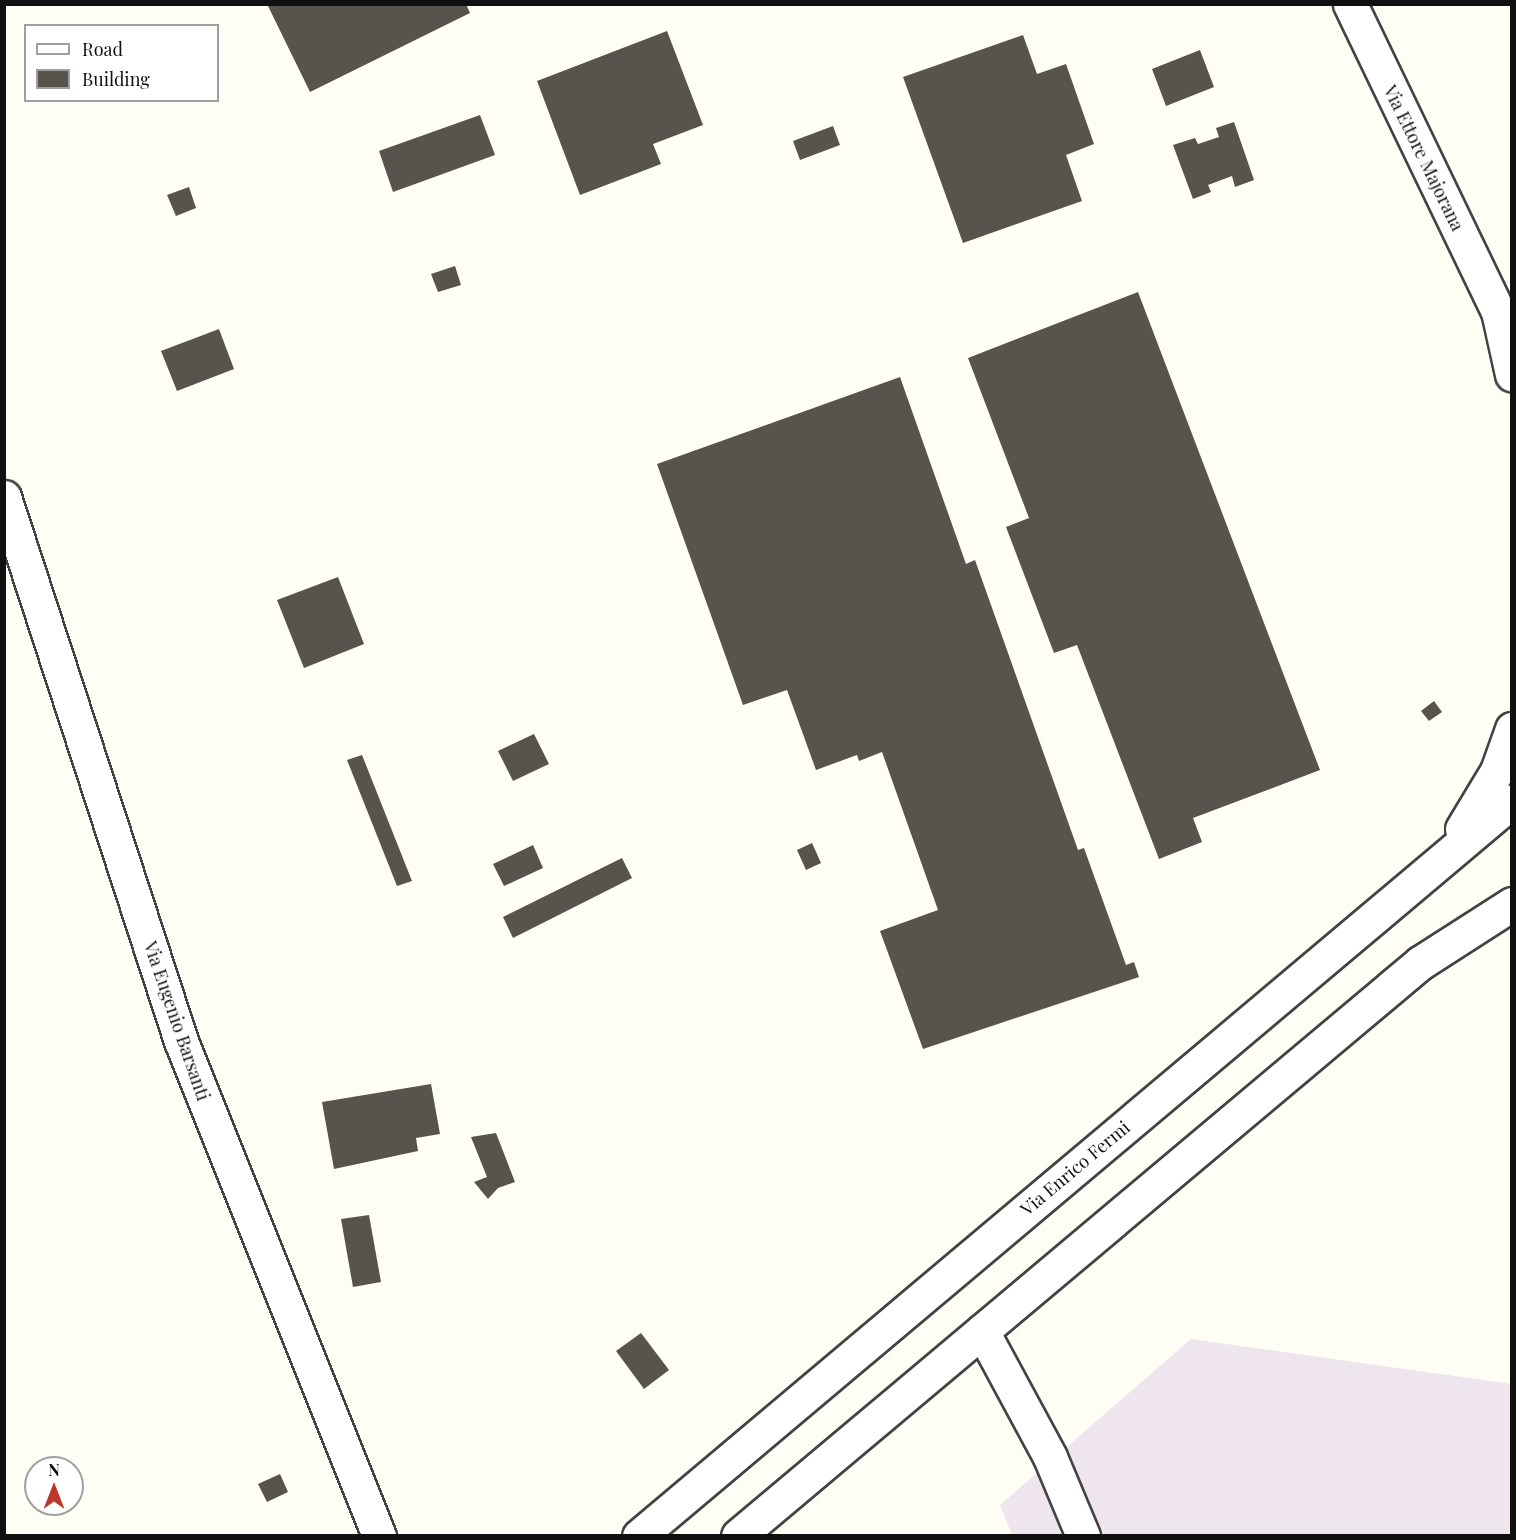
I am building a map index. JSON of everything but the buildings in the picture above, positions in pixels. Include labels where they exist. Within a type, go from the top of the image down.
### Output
[{"type":"street","name":"Via Ettore Majorana","points":[[1350,4],[1505,316],[1512,374]]},
{"type":"street","name":"Via Eugenio Barsanti","points":[[4,497],[181,1041],[379,1536]]},
{"type":"street","points":[[1434,866],[1476,810],[1497,771],[1512,729]]},
{"type":"street","name":"Via Enrico Fermi","points":[[639,1536],[1512,801]]},
{"type":"street","points":[[738,1536],[1420,963],[1512,904]]},
{"type":"street","points":[[982,1331],[1050,1457],[1083,1536]]},
{"type":"shaded area","points":[[1191,1339],[1511,1384],[1511,1535],[1012,1535],[1000,1505]]}]
